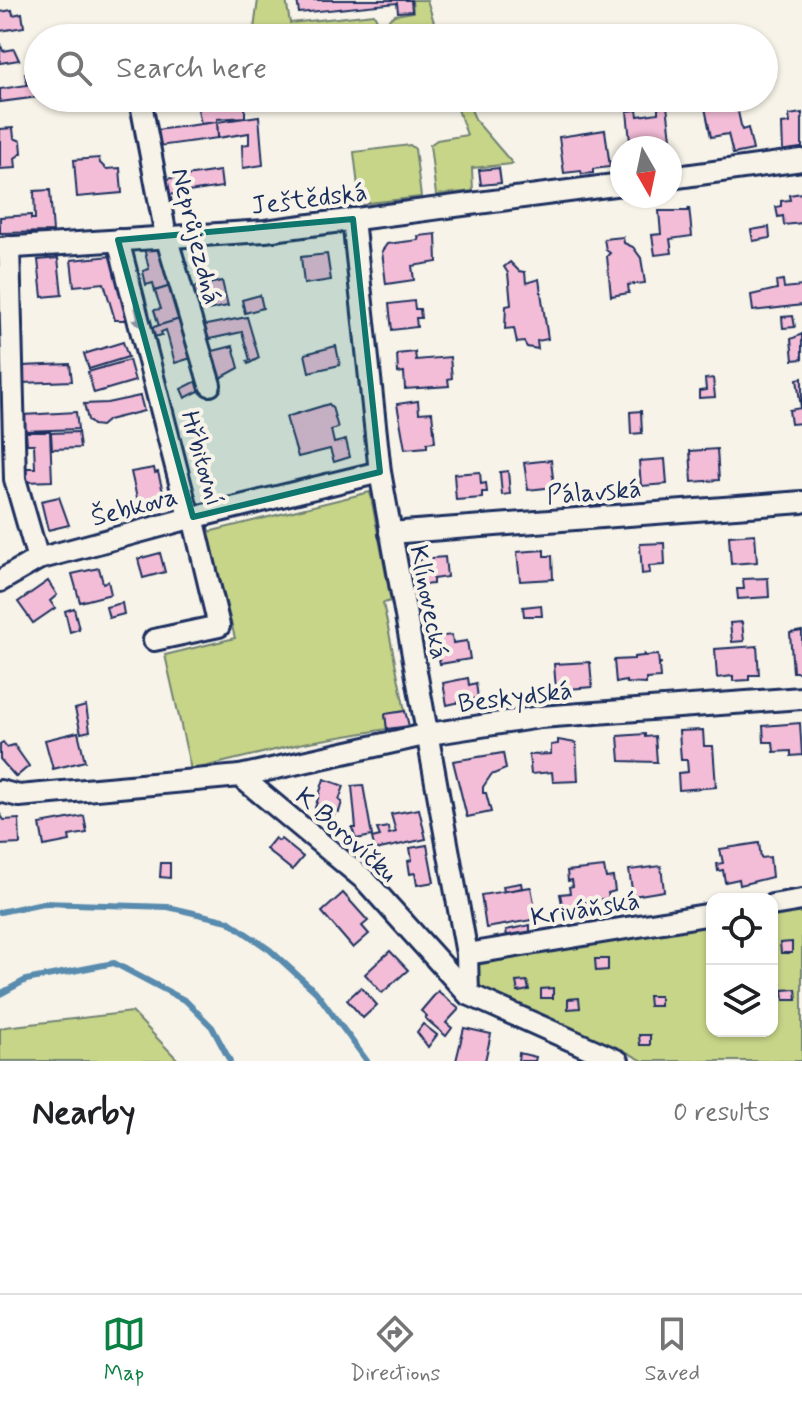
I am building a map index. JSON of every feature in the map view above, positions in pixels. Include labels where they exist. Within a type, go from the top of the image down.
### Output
[{"type":"street","name":"Neprůjezdná","points":[[143,112],[166,236],[210,385]]},
{"type":"street","points":[[682,176],[802,160]]},
{"type":"street","name":"Ještědská","points":[[4,247],[265,231],[610,186]]},
{"type":"street","name":"Klínovecká","points":[[353,219],[380,472],[467,954],[468,994]]},
{"type":"street","name":"Hřbitovní","points":[[118,240],[186,506],[193,517],[219,626],[154,640]]},
{"type":"street","points":[[4,247],[15,479],[38,559]]},
{"type":"street","name":"Šebkova","points":[[0,581],[38,559],[193,517],[380,472]]},
{"type":"street","name":"Pálavská","points":[[390,533],[802,502]]},
{"type":"street","name":"Beskydská","points":[[240,776],[429,734],[540,717],[802,698]]},
{"type":"street","points":[[0,791],[19,796],[240,776]]},
{"type":"street","name":"K Borovíčku","points":[[240,776],[365,880],[468,994],[618,1061]]},
{"type":"street","points":[[778,904],[802,900]]},
{"type":"street","name":"Kriváňská","points":[[467,954],[706,915]]},
{"type":"highlighted area","points":[[353,219],[380,472],[193,517],[118,240]]},
{"type":"green space","points":[[258,0],[286,0],[290,23],[374,14],[379,24],[255,24]]},
{"type":"green space","points":[[412,0],[427,0],[435,24],[390,24],[388,20],[395,15],[413,12]]},
{"type":"green space","points":[[459,112],[472,112],[476,121],[513,164],[472,168],[473,191],[436,195],[430,145],[437,140],[467,135]]},
{"type":"green space","points":[[410,145],[415,149],[421,197],[360,204],[354,152]]},
{"type":"green space","points":[[370,492],[391,601],[383,603],[405,711],[385,714],[387,729],[304,743],[191,770],[165,655],[235,638],[208,532]]},
{"type":"green space","points":[[802,911],[802,1061],[643,1061],[621,1049],[550,1026],[477,990],[475,965],[706,925],[706,1037],[778,1037],[778,914]]},
{"type":"green space","points":[[132,1012],[179,1061],[0,1061],[0,1029],[5,1027]]},
{"type":"building","points":[[297,0],[411,0],[412,11],[398,12],[397,3],[299,13]]},
{"type":"building","points":[[12,10],[13,15],[22,13],[24,27],[0,31],[0,12]]},
{"type":"building","points":[[0,43],[3,51],[14,49],[19,60],[0,63]]},
{"type":"building","points":[[24,85],[24,99],[0,102],[0,89]]},
{"type":"building","points":[[198,112],[245,112],[245,117],[217,119],[217,122],[201,124]]},
{"type":"building","points":[[627,112],[637,112],[638,116],[668,112],[671,136],[630,136]]},
{"type":"building","points":[[706,112],[738,112],[742,130],[748,128],[753,150],[733,154],[728,134],[711,137]]},
{"type":"building","points":[[802,113],[802,151],[783,153],[782,124],[790,123],[789,115]]},
{"type":"building","points":[[259,116],[263,165],[243,168],[242,145],[249,144],[249,133],[218,138],[217,122]]},
{"type":"building","points":[[217,122],[218,138],[159,146],[156,130]]},
{"type":"building","points":[[13,128],[14,138],[21,141],[22,153],[15,158],[16,168],[0,169],[0,129]]},
{"type":"building","points":[[605,130],[610,167],[593,169],[593,173],[564,173],[559,137]]},
{"type":"building","points":[[99,158],[106,169],[120,168],[122,193],[77,197],[74,160]]},
{"type":"building","points":[[499,168],[501,183],[481,185],[479,170]]},
{"type":"building","points":[[220,171],[222,187],[168,195],[165,179]]},
{"type":"building","points":[[50,190],[53,232],[0,233],[0,217],[31,215],[31,219],[35,219],[34,191]]},
{"type":"building","points":[[802,193],[802,223],[784,225],[783,216],[778,217],[776,207],[781,206],[781,201],[790,200],[789,195]]},
{"type":"building","points":[[689,207],[692,236],[670,239],[672,253],[655,255],[652,235],[661,234],[659,211],[688,211]]},
{"type":"building","points":[[769,227],[770,238],[753,241],[751,230]]},
{"type":"building","points":[[436,234],[437,262],[412,266],[414,280],[386,284],[382,251],[387,244],[419,240],[418,236]]},
{"type":"building","points":[[623,237],[624,243],[633,247],[641,258],[645,283],[628,285],[629,293],[611,296],[607,256],[610,253],[606,250],[604,239]]},
{"type":"building","points":[[159,244],[171,286],[155,291],[153,283],[146,285],[143,271],[149,269],[144,248]]},
{"type":"building","points":[[327,254],[331,280],[304,284],[301,257]]},
{"type":"building","points":[[112,256],[128,320],[115,320],[104,283],[74,286],[71,260]]},
{"type":"building","points":[[58,258],[62,295],[42,297],[38,260]]},
{"type":"building","points":[[510,262],[519,271],[525,272],[526,283],[539,279],[548,339],[537,341],[538,349],[527,347],[524,342],[517,343],[514,328],[505,329],[506,306],[511,305],[508,273],[504,267]]},
{"type":"building","points":[[783,280],[784,288],[802,286],[802,305],[753,311],[751,295],[777,289],[776,281]]},
{"type":"building","points":[[222,281],[228,306],[197,312],[190,288]]},
{"type":"building","points":[[171,286],[180,319],[159,326],[154,310],[161,309],[155,291]]},
{"type":"building","points":[[260,295],[263,308],[245,313],[242,300]]},
{"type":"building","points":[[414,301],[415,309],[420,309],[421,318],[416,318],[417,327],[392,330],[389,304]]},
{"type":"building","points":[[793,316],[795,327],[783,328],[782,317]]},
{"type":"building","points":[[247,317],[259,358],[248,364],[250,360],[242,332],[205,340],[201,326]]},
{"type":"building","points":[[180,319],[191,358],[175,363],[166,330],[161,332],[162,335],[150,338],[147,329]]},
{"type":"building","points":[[802,334],[802,359],[793,360],[791,339]]},
{"type":"building","points":[[123,342],[128,357],[89,369],[84,354]]},
{"type":"building","points":[[233,346],[239,368],[217,380],[209,352]]},
{"type":"building","points":[[336,346],[340,365],[309,372],[305,354]]},
{"type":"building","points":[[415,352],[416,360],[450,357],[452,378],[448,379],[449,386],[405,389],[404,372],[398,373],[397,354]]},
{"type":"building","points":[[129,360],[135,381],[94,393],[88,372]]},
{"type":"building","points":[[70,364],[72,381],[22,383],[22,366]]},
{"type":"building","points":[[713,378],[715,397],[699,398],[699,391],[706,390],[705,379]]},
{"type":"building","points":[[802,378],[802,423],[791,424],[789,410],[801,408],[797,379]]},
{"type":"building","points":[[197,381],[201,390],[185,398],[181,389]]},
{"type":"building","points":[[140,396],[144,411],[108,420],[101,426],[93,425],[88,420],[84,404]]},
{"type":"building","points":[[418,401],[419,413],[432,412],[435,442],[427,443],[427,447],[405,449],[397,404]]},
{"type":"building","points":[[329,404],[338,428],[331,430],[334,443],[346,440],[350,457],[334,462],[330,449],[298,457],[286,417]]},
{"type":"building","points":[[641,411],[642,433],[631,434],[630,412]]},
{"type":"building","points":[[76,412],[78,429],[24,431],[23,415]]},
{"type":"building","points":[[26,432],[50,432],[52,481],[26,482],[25,468],[35,468],[34,444],[27,444]]},
{"type":"building","points":[[78,432],[80,448],[52,449],[51,433]]},
{"type":"building","points":[[717,449],[719,480],[692,482],[690,451]]},
{"type":"building","points":[[665,459],[667,484],[641,486],[639,461]]},
{"type":"building","points":[[551,460],[554,487],[528,490],[524,463]]},
{"type":"building","points":[[154,468],[155,473],[158,472],[165,500],[139,507],[131,472]]},
{"type":"building","points":[[508,471],[510,494],[502,495],[500,472]]},
{"type":"building","points":[[480,472],[481,484],[486,483],[487,492],[482,492],[482,498],[456,500],[454,474]]},
{"type":"building","points":[[59,497],[69,525],[48,530],[41,501]]},
{"type":"building","points":[[755,534],[757,562],[731,564],[729,536]]},
{"type":"building","points":[[664,543],[665,565],[649,566],[650,573],[642,574],[640,544]]},
{"type":"building","points":[[544,550],[544,556],[552,556],[553,579],[520,581],[517,552]]},
{"type":"building","points":[[160,553],[165,572],[143,578],[138,559]]},
{"type":"building","points":[[445,557],[447,577],[433,579],[433,584],[421,585],[419,559]]},
{"type":"building","points":[[99,568],[103,583],[108,581],[111,594],[80,602],[72,574]]},
{"type":"building","points":[[768,578],[769,597],[738,599],[737,589],[744,589],[743,579]]},
{"type":"building","points":[[48,581],[57,595],[50,601],[55,608],[33,623],[18,602]]},
{"type":"building","points":[[122,603],[124,614],[109,618],[106,607]]},
{"type":"building","points":[[541,605],[542,616],[524,616],[523,607]]},
{"type":"building","points":[[74,608],[79,629],[70,632],[65,611]]},
{"type":"building","points":[[742,622],[744,641],[732,642],[730,623]]},
{"type":"building","points":[[802,631],[802,672],[793,672],[790,633]]},
{"type":"building","points":[[452,635],[453,643],[467,641],[470,659],[440,664],[435,637]]},
{"type":"building","points":[[757,646],[759,675],[749,675],[749,680],[733,681],[733,676],[717,678],[715,649]]},
{"type":"building","points":[[644,653],[644,656],[658,655],[659,664],[662,663],[659,666],[660,678],[646,679],[646,684],[616,683],[614,660],[634,659]]},
{"type":"building","points":[[590,662],[592,687],[556,690],[554,664]]},
{"type":"building","points":[[468,678],[469,685],[476,683],[478,698],[447,705],[443,683]]},
{"type":"building","points":[[86,706],[90,731],[81,733],[75,709]]},
{"type":"building","points":[[405,711],[409,726],[387,729],[385,714]]},
{"type":"building","points":[[800,723],[802,755],[791,756],[791,751],[774,752],[773,742],[764,742],[763,726]]},
{"type":"building","points":[[703,730],[704,746],[713,746],[716,787],[679,790],[678,773],[688,772],[687,760],[681,760],[679,731]]},
{"type":"building","points":[[78,732],[85,761],[53,769],[45,740]]},
{"type":"building","points":[[645,734],[645,737],[655,736],[657,762],[620,761],[618,736]]},
{"type":"building","points":[[558,740],[576,743],[578,781],[553,782],[552,772],[531,774],[529,755],[551,754],[551,745],[558,744]]},
{"type":"building","points":[[3,742],[7,747],[14,745],[29,766],[16,777],[0,759],[0,744]]},
{"type":"building","points":[[503,753],[506,769],[491,775],[483,787],[491,812],[467,817],[453,761]]},
{"type":"building","points":[[324,779],[344,786],[339,812],[336,811],[334,815],[315,808]]},
{"type":"building","points":[[363,785],[372,836],[356,839],[352,828],[356,828],[352,786]]},
{"type":"building","points":[[419,809],[426,839],[375,850],[372,838],[380,836],[377,829],[388,827],[389,834],[396,832],[391,814]]},
{"type":"building","points":[[0,814],[4,820],[19,819],[20,844],[0,845]]},
{"type":"building","points":[[84,816],[87,833],[69,836],[70,841],[44,846],[40,824]]},
{"type":"building","points":[[275,838],[281,839],[303,857],[292,870],[266,849]]},
{"type":"building","points":[[759,843],[761,858],[770,857],[772,877],[740,885],[739,879],[725,882],[723,870],[718,871],[717,864],[723,863],[720,849]]},
{"type":"building","points":[[427,845],[434,882],[417,885],[415,873],[410,874],[410,848]]},
{"type":"building","points":[[161,863],[170,863],[170,878],[160,877]]},
{"type":"building","points":[[661,866],[664,891],[633,896],[629,870]]},
{"type":"building","points":[[604,867],[606,878],[613,877],[615,891],[608,893],[609,898],[585,902],[586,910],[564,914],[560,894],[570,893],[569,887],[573,886],[572,880],[568,881],[567,871]]},
{"type":"building","points":[[521,883],[522,888],[504,892],[503,886]]},
{"type":"building","points":[[531,887],[537,919],[486,928],[481,895]]},
{"type":"building","points":[[343,893],[368,921],[362,926],[369,934],[353,948],[322,912]]},
{"type":"building","points":[[530,925],[530,932],[507,936],[506,930]]},
{"type":"building","points":[[792,942],[792,953],[781,953],[780,943]]},
{"type":"building","points":[[390,951],[408,970],[382,993],[365,974]]},
{"type":"building","points":[[595,959],[608,959],[608,970],[596,971]]},
{"type":"building","points":[[527,981],[529,990],[518,992],[516,982]]},
{"type":"building","points":[[361,987],[377,1005],[363,1018],[347,1000]]},
{"type":"building","points":[[553,988],[553,998],[541,998],[541,989]]},
{"type":"building","points":[[796,989],[797,1000],[784,1000],[783,990]]},
{"type":"building","points":[[438,991],[459,1009],[446,1023],[452,1028],[446,1036],[421,1011]]},
{"type":"building","points":[[648,996],[660,996],[660,1006],[649,1006]]},
{"type":"building","points":[[579,998],[580,1008],[568,1009],[568,999]]},
{"type":"building","points":[[423,1024],[437,1035],[428,1047],[417,1032]]},
{"type":"building","points":[[464,1028],[491,1034],[485,1061],[456,1061]]},
{"type":"building","points":[[639,1035],[650,1035],[650,1045],[640,1045]]},
{"type":"building","points":[[519,1053],[536,1057],[535,1061],[518,1061]]},
{"type":"waterway","points":[[0,912],[43,903],[168,907],[228,921],[270,950],[316,992],[367,1061]]},
{"type":"waterway","points":[[0,994],[26,980],[114,963],[186,1001],[212,1027],[230,1061]]}]
